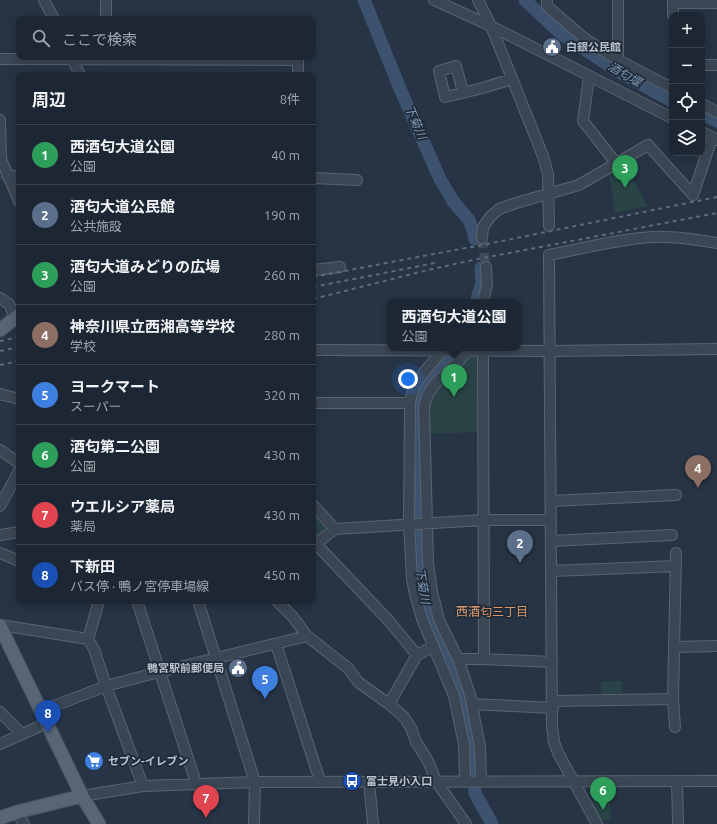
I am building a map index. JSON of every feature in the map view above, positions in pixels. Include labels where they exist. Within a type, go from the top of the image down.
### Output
[{"type":"main road","points":[[0,330],[16,317]]},
{"type":"main road","points":[[0,626],[82,796],[99,824]]},
{"type":"main road","points":[[0,818],[17,812],[82,796]]},
{"type":"street","points":[[44,0],[52,16]]},
{"type":"street","points":[[106,0],[106,16]]},
{"type":"street","points":[[434,0],[491,26],[669,117]]},
{"type":"street","points":[[478,0],[491,26],[543,156],[548,174],[549,226]]},
{"type":"street","points":[[618,0],[618,60]]},
{"type":"street","points":[[545,2],[584,38],[618,60],[669,86]]},
{"type":"street","points":[[673,2],[717,3]]},
{"type":"street","points":[[0,59],[16,59]]},
{"type":"street","points":[[73,60],[79,72]]},
{"type":"street","points":[[298,60],[298,72]]},
{"type":"street","points":[[705,65],[717,65]]},
{"type":"street","points":[[589,77],[583,121],[616,163]]},
{"type":"street","points":[[463,92],[479,89],[512,79]]},
{"type":"street","points":[[705,106],[717,112]]},
{"type":"street","points":[[0,120],[0,157],[16,194]]},
{"type":"street","points":[[482,238],[483,227],[490,217],[499,209],[549,193],[579,186],[648,145],[693,195],[715,139],[705,134]]},
{"type":"street","points":[[8,176],[16,176]]},
{"type":"street","points":[[8,176],[16,183]]},
{"type":"street","points":[[316,178],[357,180]]},
{"type":"street","points":[[597,824],[572,781],[558,754],[554,742],[549,255],[613,242],[654,237],[703,240],[717,243]]},
{"type":"street","points":[[316,270],[340,267]]},
{"type":"street","points":[[484,299],[487,284],[486,267]]},
{"type":"street","points":[[0,298],[9,304],[16,314]]},
{"type":"street","points":[[484,659],[483,351],[717,349]]},
{"type":"street","points":[[316,350],[387,350]]},
{"type":"street","points":[[444,351],[420,377],[413,387],[410,403],[409,524],[412,579],[416,598],[422,619],[454,696],[464,744],[466,780]]},
{"type":"street","points":[[467,351],[433,386],[425,401],[428,563],[432,592],[439,620],[458,659],[472,704],[480,747],[480,780]]},
{"type":"street","points":[[0,394],[16,398]]},
{"type":"street","points":[[316,403],[410,403]]},
{"type":"street","points":[[0,450],[16,461]]},
{"type":"street","points":[[0,506],[16,477]]},
{"type":"street","points":[[551,501],[676,495]]},
{"type":"street","points":[[316,508],[335,529]]},
{"type":"street","points":[[316,543],[335,529],[483,520],[551,520]]},
{"type":"street","points":[[0,535],[16,532]]},
{"type":"street","points":[[551,540],[672,535]]},
{"type":"street","points":[[316,547],[389,621],[417,655]]},
{"type":"street","points":[[0,553],[16,560]]},
{"type":"street","points":[[675,727],[673,699],[676,553]]},
{"type":"street","points":[[552,571],[676,566]]},
{"type":"street","points":[[98,604],[88,639],[94,649],[143,786]]},
{"type":"street","points":[[138,604],[196,783]]},
{"type":"street","points":[[199,604],[255,782],[254,824]]},
{"type":"street","points":[[280,604],[307,636],[348,668],[358,682],[389,704],[404,717],[411,728],[416,742],[428,761],[436,781],[466,824]]},
{"type":"street","points":[[0,626],[88,639]]},
{"type":"street","points":[[41,711],[106,686],[307,636]]},
{"type":"street","points":[[276,644],[320,781]]},
{"type":"street","points":[[389,704],[417,655],[434,646]]},
{"type":"street","points":[[674,647],[717,646]]},
{"type":"street","points":[[458,659],[552,662]]},
{"type":"street","points":[[472,704],[553,705],[673,699]]},
{"type":"street","points":[[0,712],[22,734]]},
{"type":"street","points":[[0,744],[47,723]]},
{"type":"street","points":[[82,796],[143,786],[196,783],[466,780],[717,781]]},
{"type":"street","points":[[368,781],[373,824]]},
{"type":"street","points":[[677,781],[678,824]]},
{"type":"street","points":[[17,812],[24,824]]},
{"type":"green space","points":[[623,163],[648,206],[615,213],[609,171]]},
{"type":"green space","points":[[471,353],[478,354],[478,432],[427,434],[427,405],[434,389]]},
{"type":"green space","points":[[316,513],[331,528],[316,540]]},
{"type":"green space","points":[[622,681],[623,697],[601,698],[601,682]]},
{"type":"green space","points":[[609,800],[611,820],[601,820],[591,801]]},
{"type":"waterway","name":"下菊川","points":[[364,0],[401,91],[440,179],[453,201],[469,220],[475,239]]},
{"type":"waterway","name":"酒匂堰","points":[[525,0],[560,33],[619,72],[669,99]]},
{"type":"waterway","name":"酒匂堰","points":[[705,115],[717,121]]},
{"type":"waterway","name":"下菊川","points":[[477,299],[482,283],[481,268]]},
{"type":"waterway","name":"下菊川","points":[[454,351],[426,382],[418,403],[417,546],[419,571],[429,618],[454,675],[465,708],[473,759],[475,793],[492,824]]},
{"type":"tunnel","points":[[482,238],[486,267]]},
{"type":"railway","points":[[316,276],[492,243],[717,197]]},
{"type":"railway","points":[[316,298],[473,260],[717,213]]},
{"type":"railway","points":[[316,286],[435,263]]},
{"type":"railway","points":[[0,341],[16,338]]},
{"type":"railway","points":[[0,351],[16,348]]},
{"type":"railway","points":[[0,365],[16,362]]},
{"type":"place","name":"白銀公民館","points":[[552,47]]},
{"type":"place","name":"酒匂大道みどりの広場","points":[[625,188]]},
{"type":"place","name":"西酒匂大道公園","points":[[454,397]]},
{"type":"place","name":"神奈川県立西湘高等学校","points":[[698,488]]},
{"type":"place","name":"酒匂大道公民館","points":[[520,563]]},
{"type":"place","name":"鴨宮駅前郵便局","points":[[238,668]]},
{"type":"place","name":"ヨークマート","points":[[265,699]]},
{"type":"place","name":"下新田","points":[[48,733]]},
{"type":"place","name":"セブン-イレブン","points":[[94,761]]},
{"type":"place","name":"富士見小入口","points":[[352,781]]},
{"type":"place","name":"酒匂第二公園","points":[[603,810]]},
{"type":"place","name":"ウエルシア薬局","points":[[206,818]]},
{"type":"district","name":"西酒匂三丁目","points":[[492,611]]}]
